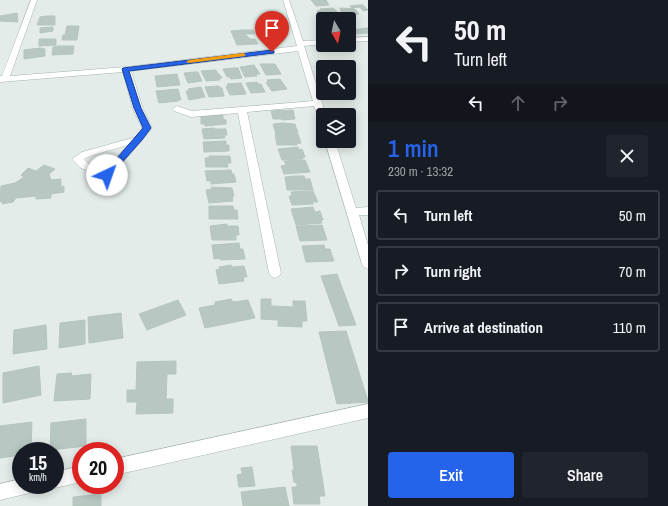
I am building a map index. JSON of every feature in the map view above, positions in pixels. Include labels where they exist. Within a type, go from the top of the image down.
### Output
[{"type":"street","points":[[34,0],[3,79],[126,69],[316,43]]},
{"type":"street","points":[[286,0],[320,108]]},
{"type":"street","points":[[356,40],[368,39]]},
{"type":"street","points":[[126,69],[138,108],[147,128],[140,139],[107,175],[84,166],[77,159],[86,154],[140,139]]},
{"type":"street","points":[[177,109],[190,114],[242,111],[318,103]]},
{"type":"street","points":[[242,111],[275,272]]},
{"type":"street","points":[[332,148],[368,264]]},
{"type":"street","points":[[351,212],[368,211]]},
{"type":"street","points":[[124,465],[368,411]]},
{"type":"street","points":[[0,492],[12,489]]},
{"type":"building","points":[[311,0],[326,0],[329,5],[316,6]]},
{"type":"building","points":[[363,5],[368,10],[363,11],[360,7],[352,8],[350,6]]},
{"type":"building","points":[[333,8],[338,12],[318,12],[317,11],[321,10],[320,9]]},
{"type":"building","points":[[340,8],[355,9],[359,14],[356,14],[356,12],[341,12]]},
{"type":"building","points":[[17,13],[18,22],[0,21],[0,16]]},
{"type":"building","points":[[55,16],[55,25],[37,25],[40,17]]},
{"type":"building","points":[[67,26],[79,26],[77,40],[62,40]]},
{"type":"building","points":[[53,27],[53,31],[40,33],[40,28]]},
{"type":"building","points":[[368,28],[368,33],[356,34],[356,29]]},
{"type":"building","points":[[253,30],[255,34],[245,34],[250,39],[255,39],[258,44],[237,45],[231,31]]},
{"type":"building","points":[[39,39],[56,39],[56,45],[39,46]]},
{"type":"building","points":[[74,46],[73,54],[52,55],[53,47]]},
{"type":"building","points":[[40,48],[45,49],[45,56],[24,59],[24,50]]},
{"type":"building","points":[[260,64],[275,64],[281,74],[266,75]]},
{"type":"building","points":[[254,65],[260,74],[256,74],[257,76],[245,77],[240,67]]},
{"type":"building","points":[[238,68],[242,78],[231,79],[230,77],[227,77],[223,69]]},
{"type":"building","points":[[216,70],[222,78],[219,78],[220,80],[206,81],[201,71]]},
{"type":"building","points":[[198,72],[202,81],[188,83],[184,73]]},
{"type":"building","points":[[177,74],[180,85],[157,87],[155,76]]},
{"type":"building","points":[[280,79],[287,89],[272,91],[266,83],[268,82],[267,80]]},
{"type":"building","points":[[257,82],[258,84],[261,84],[265,92],[251,93],[246,83]]},
{"type":"building","points":[[241,83],[246,94],[230,95],[226,87],[228,86],[227,84]]},
{"type":"building","points":[[219,86],[222,88],[224,96],[209,97],[205,87]]},
{"type":"building","points":[[201,87],[205,97],[189,100],[186,91],[189,91],[188,89]]},
{"type":"building","points":[[178,89],[181,100],[159,103],[156,91]]},
{"type":"building","points":[[293,110],[295,119],[282,120],[273,119],[271,111]]},
{"type":"building","points":[[201,115],[223,115],[223,119],[226,120],[226,124],[205,126],[205,124],[201,124]]},
{"type":"building","points":[[273,124],[295,124],[298,133],[276,134]]},
{"type":"building","points":[[202,129],[226,129],[227,135],[224,135],[225,138],[204,139]]},
{"type":"building","points":[[275,134],[298,134],[301,143],[296,144],[297,145],[277,145]]},
{"type":"building","points":[[226,141],[226,145],[229,145],[229,151],[204,152],[203,142]]},
{"type":"building","points":[[298,147],[299,150],[302,149],[305,157],[303,157],[303,159],[282,160],[278,149]]},
{"type":"building","points":[[209,156],[230,156],[231,163],[227,163],[228,167],[206,167],[205,158],[210,158]]},
{"type":"building","points":[[305,160],[310,172],[284,174],[281,166],[286,165],[284,161]]},
{"type":"building","points":[[44,165],[55,169],[49,174],[51,180],[61,179],[61,187],[64,186],[64,192],[51,194],[51,198],[36,199],[36,196],[16,198],[13,202],[2,204],[3,201],[0,202],[1,186],[15,183],[24,177],[21,175],[28,168],[36,171]]},
{"type":"building","points":[[231,170],[232,174],[234,174],[236,182],[211,184],[211,181],[207,181],[205,171]]},
{"type":"building","points":[[304,176],[305,179],[310,179],[313,190],[287,190],[285,177]]},
{"type":"building","points":[[211,187],[232,188],[234,196],[232,196],[233,201],[209,203],[206,190],[212,189]]},
{"type":"building","points":[[313,191],[318,202],[312,202],[313,204],[292,205],[289,196],[292,196],[291,192]]},
{"type":"building","points":[[209,206],[233,206],[234,210],[237,210],[238,219],[209,219]]},
{"type":"building","points":[[313,207],[315,212],[320,211],[323,220],[321,220],[322,223],[296,225],[291,209]]},
{"type":"building","points":[[227,224],[227,226],[238,226],[239,235],[236,235],[236,240],[212,240],[210,226]]},
{"type":"building","points":[[322,225],[327,240],[300,241],[296,226]]},
{"type":"building","points":[[239,243],[240,249],[243,249],[245,259],[214,259],[212,245]]},
{"type":"building","points":[[324,245],[325,249],[330,249],[334,261],[306,262],[302,246]]},
{"type":"building","points":[[231,265],[232,267],[244,266],[247,277],[243,277],[244,281],[219,284],[216,270],[220,269],[219,267]]},
{"type":"building","points":[[337,274],[356,325],[339,326],[321,276]]},
{"type":"building","points":[[231,299],[233,302],[248,300],[255,318],[205,328],[199,308],[215,305],[215,302]]},
{"type":"building","points":[[261,299],[271,299],[271,306],[293,307],[293,301],[305,301],[307,321],[302,321],[302,327],[278,326],[278,320],[261,319]]},
{"type":"building","points":[[178,300],[186,315],[147,330],[139,314]]},
{"type":"building","points":[[121,313],[123,338],[89,343],[88,317]]},
{"type":"building","points":[[85,320],[85,344],[59,348],[60,323]]},
{"type":"building","points":[[46,325],[47,349],[13,354],[14,330]]},
{"type":"building","points":[[346,331],[368,402],[337,404],[319,332]]},
{"type":"building","points":[[176,361],[176,374],[167,374],[166,399],[173,399],[173,413],[136,414],[137,402],[127,402],[127,390],[136,390],[137,362]]},
{"type":"building","points":[[39,366],[41,395],[3,403],[3,373]]},
{"type":"building","points":[[72,373],[71,376],[91,374],[90,399],[54,401],[57,374]]},
{"type":"building","points":[[86,419],[86,442],[72,442],[72,448],[64,448],[64,442],[50,442],[51,423]]},
{"type":"building","points":[[32,422],[31,442],[12,442],[12,456],[0,458],[0,426]]},
{"type":"building","points":[[291,446],[317,446],[325,496],[319,496],[320,504],[294,504],[292,487],[297,487],[297,483],[294,482],[292,470],[294,470]]},
{"type":"building","points":[[252,467],[255,486],[239,487],[237,475],[242,474],[241,468]]},
{"type":"building","points":[[285,487],[289,506],[243,506],[241,492]]},
{"type":"building","points":[[101,494],[101,506],[73,506],[73,497]]},
{"type":"slow traffic","points":[[189,62],[243,55]]},
{"type":"route","points":[[107,175],[140,139],[147,128],[138,108],[126,69],[272,52]]}]
